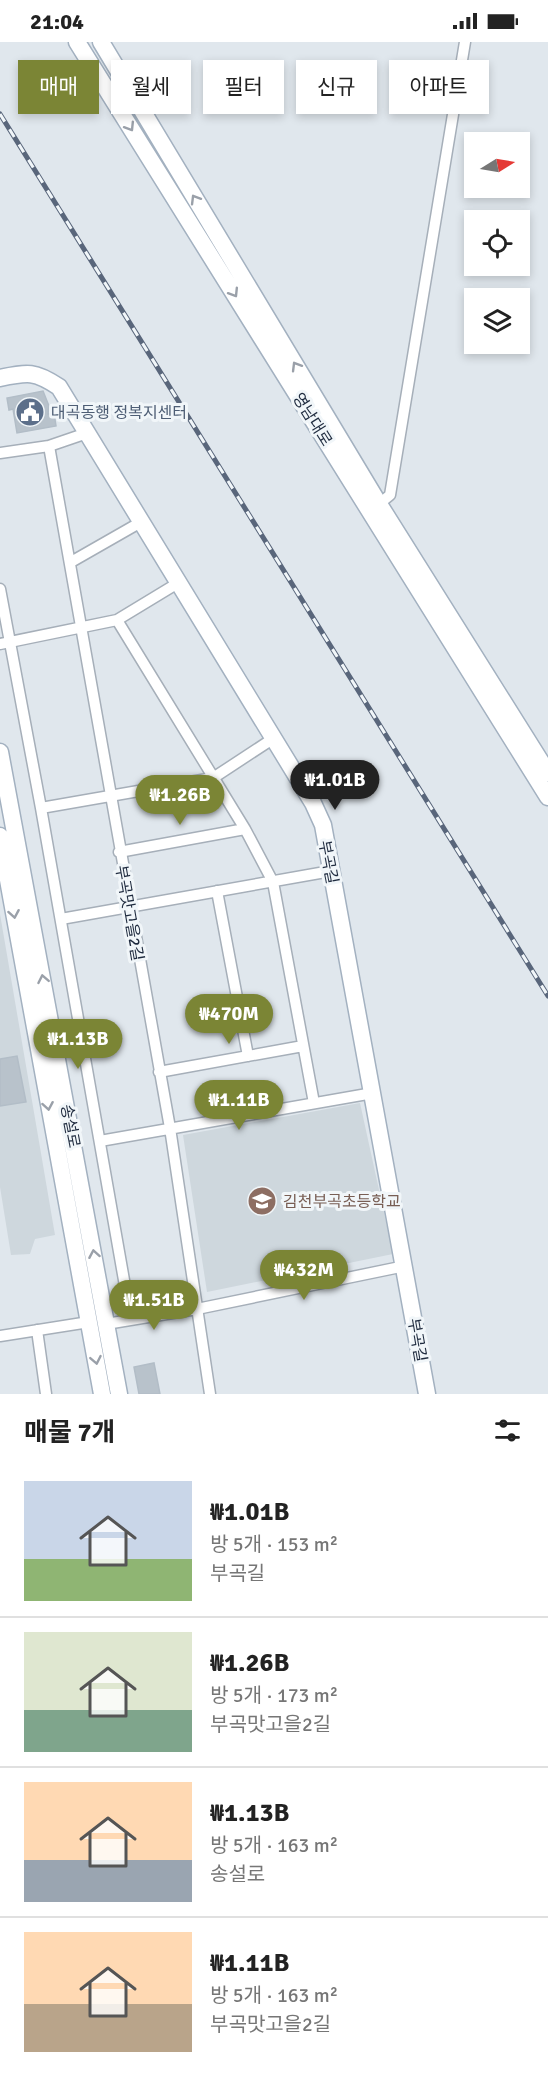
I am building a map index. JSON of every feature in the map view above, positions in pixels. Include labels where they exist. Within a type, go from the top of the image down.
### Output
[{"type":"street","name":"영남대로","points":[[77,42],[548,797]]},
{"type":"street","name":"영남대로","points":[[101,42],[380,504],[548,773]]},
{"type":"street","points":[[380,504],[390,495],[465,42]]},
{"type":"street","name":"부곡길","points":[[0,378],[26,372],[40,375],[59,387],[313,803],[322,825],[427,1394]]},
{"type":"street","points":[[0,453],[49,446],[87,433]]},
{"type":"street","name":"부곡맛고을2길","points":[[49,446],[71,562],[119,852],[170,1128],[210,1394]]},
{"type":"street","points":[[71,562],[141,522]]},
{"type":"street","points":[[5,643],[82,626],[117,621],[178,583]]},
{"type":"street","points":[[0,589],[5,643],[42,808],[131,1320]]},
{"type":"street","points":[[117,621],[245,829],[273,882],[314,1103]]},
{"type":"street","points":[[42,808],[213,778],[274,738]]},
{"type":"street","name":"송설로","points":[[0,752],[119,1394]]},
{"type":"street","points":[[119,852],[245,829]]},
{"type":"street","name":"송설로","points":[[0,836],[102,1394]]},
{"type":"street","points":[[61,919],[331,872]]},
{"type":"street","points":[[217,891],[248,1056]]},
{"type":"street","points":[[159,1072],[303,1046]]},
{"type":"street","points":[[100,1141],[373,1093]]},
{"type":"street","points":[[106,1324],[197,1309],[405,1266]]},
{"type":"street","points":[[0,1336],[89,1322]]},
{"type":"street","points":[[38,1330],[46,1394]]},
{"type":"shaded area","points":[[0,914],[55,1235],[35,1239],[30,1254],[11,1255],[0,1187]]},
{"type":"shaded area","points":[[360,1103],[393,1254],[207,1292],[183,1135]]},
{"type":"building","name":"대곡동행 정복지센터","points":[[43,391],[49,406],[48,414],[54,413],[56,426],[17,433],[13,409],[9,410],[7,398]]},
{"type":"building","points":[[17,1056],[26,1102],[0,1106],[0,1059]]},
{"type":"building","points":[[154,1363],[160,1394],[139,1394],[134,1367]]},
{"type":"railway","points":[[0,114],[548,996]]},
{"type":"place","name":"대곡동행 정복지센터","points":[[30,412]]},
{"type":"place","name":"김천부곡초등학교","points":[[262,1201]]}]
